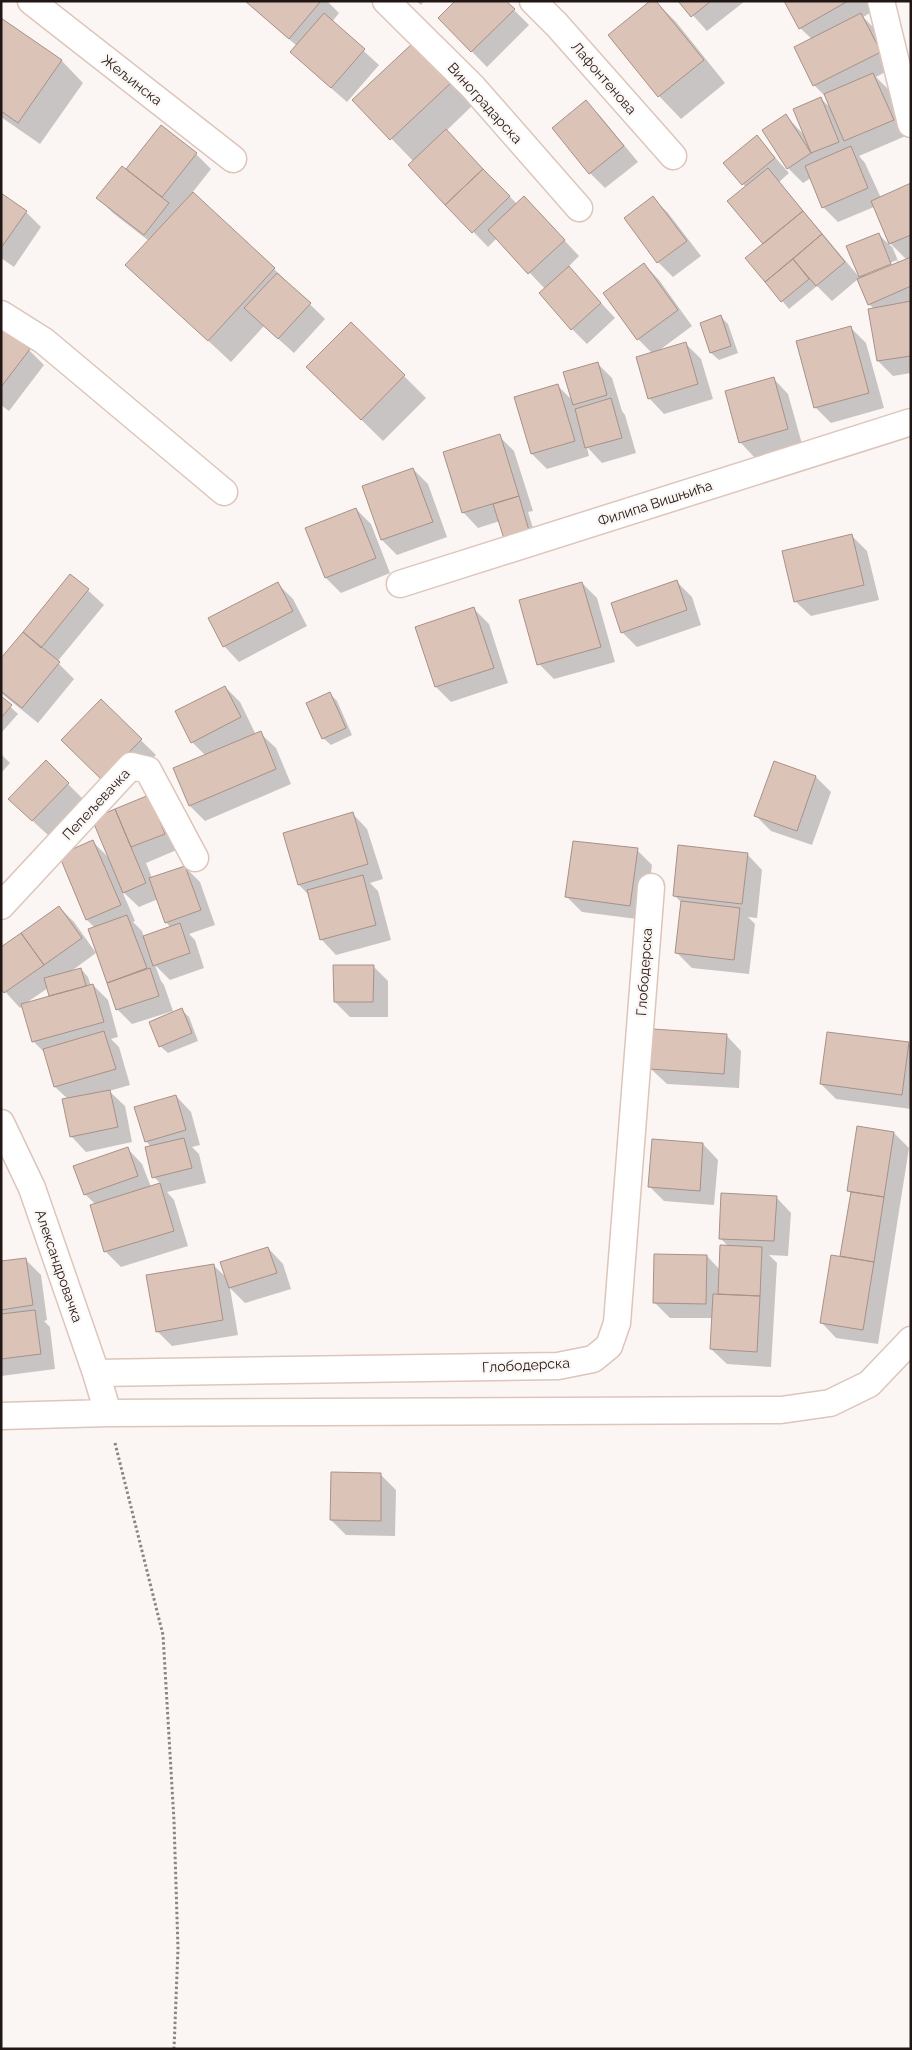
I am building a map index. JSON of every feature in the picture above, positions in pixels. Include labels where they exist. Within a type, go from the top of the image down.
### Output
[{"type":"street","name":"Жељинска","points":[[31,1],[233,158]]},
{"type":"street","name":"Виноградарска","points":[[386,1],[472,86],[579,208]]},
{"type":"street","name":"Лафонтенова","points":[[533,1],[558,25],[673,156]]},
{"type":"street","points":[[881,1],[911,124]]},
{"type":"street","points":[[1,314],[44,341],[224,492]]},
{"type":"street","name":"Филипа Вишњића","points":[[400,584],[911,422]]},
{"type":"street","name":"Пепељевачка","points":[[1,906],[131,766],[148,770],[195,858]]},
{"type":"street","name":"Глободерска","points":[[96,1373],[558,1366],[593,1359],[609,1346],[617,1323],[651,887]]},
{"type":"street","name":"Александровачка","points":[[1,1123],[32,1188],[108,1413]]},
{"type":"street","points":[[1,1416],[108,1413],[781,1410],[830,1403],[869,1384],[911,1340]]},
{"type":"path","points":[[108,1413],[163,1634],[174,1821],[178,1939],[174,2049]]},
{"type":"building","points":[[245,1],[321,1],[289,39]]},
{"type":"building","points":[[455,1],[506,1],[515,9],[471,52],[438,18]]},
{"type":"building","points":[[650,1],[656,1],[704,60],[658,97],[608,35]]},
{"type":"building","points":[[678,1],[711,1],[691,17]]},
{"type":"building","points":[[784,1],[848,1],[799,29]]},
{"type":"building","points":[[324,13],[365,49],[331,88],[290,52]]},
{"type":"building","points":[[861,13],[881,52],[813,86],[794,47]]},
{"type":"building","points":[[1,18],[62,60],[18,123],[1,111]]},
{"type":"building","points":[[415,41],[453,81],[390,140],[352,100]]},
{"type":"building","points":[[873,73],[894,120],[844,141],[824,94]]},
{"type":"building","points":[[821,97],[839,142],[811,153],[793,109]]},
{"type":"building","points":[[586,100],[624,146],[589,174],[552,128]]},
{"type":"building","points":[[786,114],[811,153],[787,169],[762,130]]},
{"type":"building","points":[[161,125],[197,153],[162,197],[126,169]]},
{"type":"building","points":[[446,129],[483,169],[445,205],[408,165]]},
{"type":"building","points":[[757,135],[775,158],[742,185],[723,163]]},
{"type":"building","points":[[851,146],[868,188],[822,208],[805,166]]},
{"type":"building","points":[[122,166],[169,203],[144,235],[96,198]]},
{"type":"building","points":[[768,168],[803,211],[763,244],[727,201]]},
{"type":"building","points":[[483,169],[510,196],[472,233],[445,205]]},
{"type":"building","points":[[911,183],[911,235],[889,244],[871,201]]},
{"type":"building","points":[[193,192],[275,268],[208,341],[125,265]]},
{"type":"building","points":[[1,193],[27,211],[1,248]]},
{"type":"building","points":[[524,196],[565,240],[528,274],[488,230]]},
{"type":"building","points":[[653,196],[687,241],[657,263],[624,218]]},
{"type":"building","points":[[803,211],[822,234],[765,282],[745,258]]},
{"type":"building","points":[[879,233],[891,264],[859,277],[846,246]]},
{"type":"building","points":[[822,234],[845,262],[816,286],[793,259]]},
{"type":"building","points":[[911,257],[911,286],[868,305],[857,279]]},
{"type":"building","points":[[793,259],[809,279],[781,302],[765,282]]},
{"type":"building","points":[[644,263],[678,310],[637,340],[603,293]]},
{"type":"building","points":[[569,266],[601,303],[571,330],[539,293]]},
{"type":"building","points":[[277,273],[311,303],[278,339],[244,308]]},
{"type":"building","points":[[911,301],[911,356],[877,361],[868,309]]},
{"type":"building","points":[[721,315],[731,346],[710,353],[700,323]]},
{"type":"building","points":[[351,322],[405,375],[361,420],[306,367]]},
{"type":"building","points":[[851,326],[869,393],[814,408],[796,341]]},
{"type":"building","points":[[1,327],[30,349],[1,387]]},
{"type":"building","points":[[686,342],[698,384],[648,399],[636,357]]},
{"type":"building","points":[[598,362],[607,395],[573,405],[563,372]]},
{"type":"building","points":[[774,377],[788,429],[739,443],[725,391]]},
{"type":"building","points":[[558,384],[575,441],[531,454],[514,397]]},
{"type":"building","points":[[611,398],[622,438],[585,448],[575,409]]},
{"type":"building","points":[[500,434],[519,496],[462,513],[443,452]]},
{"type":"building","points":[[413,468],[433,522],[381,540],[362,486]]},
{"type":"building","points":[[519,496],[530,534],[505,542],[493,504]]},
{"type":"building","points":[[356,508],[376,558],[325,578],[305,528]]},
{"type":"building","points":[[852,534],[864,585],[794,602],[782,551]]},
{"type":"building","points":[[70,574],[89,589],[41,648],[23,632]]},
{"type":"building","points":[[677,580],[687,610],[621,633],[611,603]]},
{"type":"building","points":[[278,582],[293,611],[223,647],[208,618]]},
{"type":"building","points":[[582,582],[601,647],[537,665],[519,600]]},
{"type":"building","points":[[474,607],[494,668],[435,687],[415,627]]},
{"type":"building","points":[[23,632],[60,662],[22,708],[1,691],[1,658]]},
{"type":"building","points":[[225,686],[241,717],[191,743],[175,711]]},
{"type":"building","points":[[330,692],[346,728],[322,739],[306,703]]},
{"type":"building","points":[[1,696],[12,705],[1,718]]},
{"type":"building","points":[[101,699],[142,739],[102,780],[61,740]]},
{"type":"building","points":[[261,731],[276,769],[189,806],[173,768]]},
{"type":"building","points":[[46,760],[69,783],[32,821],[8,799]]},
{"type":"building","points":[[774,761],[816,776],[797,831],[754,816]]},
{"type":"building","points":[[149,795],[165,834],[131,847],[115,809]]},
{"type":"building","points":[[115,809],[146,883],[123,893],[92,819]]},
{"type":"building","points":[[353,812],[368,864],[298,885],[283,833]]},
{"type":"building","points":[[93,840],[121,905],[86,920],[59,855]]},
{"type":"building","points":[[573,841],[638,848],[630,906],[565,897]]},
{"type":"building","points":[[678,845],[748,853],[742,904],[673,896]]},
{"type":"building","points":[[185,866],[201,910],[165,923],[149,878]]},
{"type":"building","points":[[363,875],[376,925],[320,940],[307,890]]},
{"type":"building","points":[[681,901],[740,908],[734,960],[675,953]]},
{"type":"building","points":[[59,906],[82,938],[44,965],[21,933]]},
{"type":"building","points":[[127,915],[147,968],[107,983],[88,929]]},
{"type":"building","points":[[180,923],[190,953],[153,966],[143,936]]},
{"type":"building","points":[[21,933],[44,965],[4,993],[1,989],[1,947]]},
{"type":"building","points":[[333,965],[374,965],[373,1002],[334,1002]]},
{"type":"building","points":[[81,968],[86,986],[49,996],[44,978]]},
{"type":"building","points":[[150,968],[159,996],[116,1010],[107,983]]},
{"type":"building","points":[[93,984],[104,1022],[32,1042],[21,1004]]},
{"type":"building","points":[[182,1008],[192,1033],[159,1047],[149,1022]]},
{"type":"building","points":[[653,1029],[727,1034],[724,1074],[650,1069]]},
{"type":"building","points":[[104,1031],[116,1069],[54,1087],[43,1049]]},
{"type":"building","points":[[827,1032],[909,1042],[902,1095],[820,1084]]},
{"type":"building","points":[[110,1090],[118,1127],[70,1137],[62,1099]]},
{"type":"building","points":[[176,1095],[186,1130],[145,1142],[134,1107]]},
{"type":"building","points":[[857,1126],[894,1132],[884,1197],[847,1191]]},
{"type":"building","points":[[184,1138],[192,1168],[152,1178],[145,1147]]},
{"type":"building","points":[[652,1139],[703,1143],[700,1191],[648,1187]]},
{"type":"building","points":[[128,1147],[138,1176],[84,1195],[73,1166]]},
{"type":"building","points":[[160,1183],[174,1231],[104,1252],[90,1205]]},
{"type":"building","points":[[851,1192],[884,1197],[874,1262],[840,1256]]},
{"type":"building","points":[[721,1193],[777,1196],[774,1241],[719,1239]]},
{"type":"building","points":[[720,1245],[762,1247],[760,1296],[718,1294]]},
{"type":"building","points":[[268,1247],[277,1273],[229,1288],[220,1262]]},
{"type":"building","points":[[654,1254],[707,1255],[706,1304],[653,1303]]},
{"type":"building","points":[[831,1255],[874,1262],[863,1330],[820,1323]]},
{"type":"building","points":[[26,1258],[33,1305],[1,1310],[1,1261]]},
{"type":"building","points":[[214,1264],[223,1320],[156,1332],[146,1275]]},
{"type":"building","points":[[713,1294],[760,1296],[757,1352],[710,1349]]},
{"type":"building","points":[[35,1310],[41,1354],[1,1359],[1,1314]]},
{"type":"building","points":[[331,1472],[381,1473],[381,1521],[330,1520]]}]
